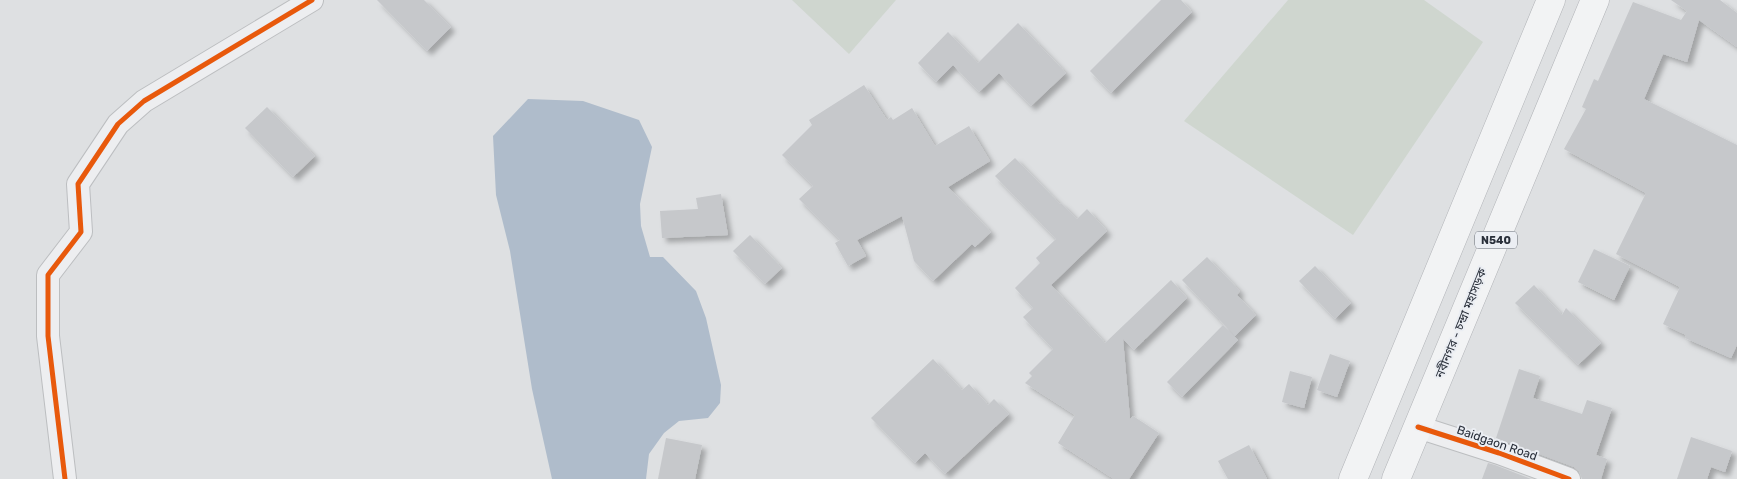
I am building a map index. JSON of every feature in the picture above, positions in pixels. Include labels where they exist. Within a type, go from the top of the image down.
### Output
[{"type":"highway","name":"N540","points":[[1353,479],[1551,0]]},
{"type":"highway","name":"নবীনগর - চন্দ্রা মহাসড়ক","points":[[1396,479],[1595,0]]},
{"type":"street","points":[[65,479],[48,336],[48,275],[81,232],[78,184],[118,124],[144,101],[312,0]]},
{"type":"street","name":"Baidgaon Road","points":[[1418,428],[1499,453],[1569,479]]},
{"type":"shaded area","points":[[792,0],[896,0],[849,54]]},
{"type":"shaded area","points":[[1288,0],[1424,0],[1483,42],[1353,235],[1184,121]]},
{"type":"water","points":[[528,99],[583,101],[639,120],[652,147],[640,204],[641,226],[650,257],[663,257],[696,291],[706,318],[721,385],[720,403],[708,418],[679,421],[664,433],[649,454],[646,479],[552,479],[532,389],[510,251],[496,195],[493,136]]},
{"type":"building","points":[[377,0],[424,0],[451,27],[427,51]]},
{"type":"building","points":[[1161,0],[1181,0],[1192,12],[1111,93],[1090,71]]},
{"type":"building","points":[[1671,0],[1720,0],[1737,13],[1737,47],[1699,20],[1687,62],[1663,54],[1644,99],[1737,145],[1737,345],[1731,358],[1685,338],[1686,335],[1663,324],[1680,287],[1616,254],[1646,193],[1564,149],[1586,109],[1582,107],[1594,79],[1598,81],[1633,2],[1681,20],[1687,11]]},
{"type":"building","points":[[1018,23],[1066,73],[1031,106],[999,73],[979,92],[953,65],[936,82],[918,63],[948,32],[978,63]]},
{"type":"building","points":[[864,85],[887,120],[891,117],[893,120],[912,108],[935,146],[969,126],[990,161],[948,187],[991,232],[975,247],[972,244],[933,281],[914,261],[902,216],[857,240],[866,256],[848,266],[835,243],[840,240],[799,199],[813,186],[782,155],[812,125],[809,120]]},
{"type":"building","points":[[267,107],[315,156],[293,177],[245,128]]},
{"type":"building","points":[[1015,158],[1077,219],[1087,209],[1107,231],[1051,285],[1105,343],[1171,280],[1187,298],[1134,350],[1123,339],[1130,419],[1133,416],[1159,433],[1129,479],[1114,479],[1058,443],[1075,415],[1025,383],[1032,376],[1029,373],[1053,349],[1023,317],[1033,308],[1015,288],[1040,263],[1036,258],[1056,239],[995,176]]},
{"type":"building","points":[[721,194],[728,235],[662,238],[660,211],[698,209],[696,198]]},
{"type":"building","points":[[750,235],[782,268],[765,284],[733,251]]},
{"type":"building","points":[[1594,249],[1630,266],[1614,300],[1578,282]]},
{"type":"building","points":[[1207,257],[1240,291],[1237,295],[1256,315],[1235,336],[1182,280]]},
{"type":"building","points":[[1315,266],[1351,303],[1335,319],[1299,281]]},
{"type":"building","points":[[1534,285],[1562,315],[1566,308],[1601,343],[1578,365],[1515,303]]},
{"type":"building","points":[[1223,325],[1238,340],[1182,397],[1167,382]]},
{"type":"building","points":[[1330,354],[1350,361],[1337,397],[1317,390]]},
{"type":"building","points":[[933,359],[962,390],[969,384],[988,405],[994,399],[1009,414],[945,474],[925,453],[915,463],[871,418]]},
{"type":"building","points":[[1519,369],[1540,376],[1533,398],[1582,414],[1587,400],[1612,408],[1596,455],[1607,459],[1601,479],[1582,479],[1579,471],[1574,467],[1496,438]]},
{"type":"building","points":[[1290,371],[1312,377],[1304,408],[1282,402]]},
{"type":"building","points":[[1691,437],[1732,451],[1725,472],[1711,467],[1707,479],[1677,479]]},
{"type":"building","points":[[666,438],[702,445],[695,479],[658,479]]},
{"type":"building","points":[[1249,445],[1267,479],[1228,479],[1218,461]]},
{"type":"building","points":[[1488,463],[1495,465],[1531,479],[1482,479]]},
{"type":"cycle path","points":[[65,479],[48,336],[48,275],[81,232],[78,184],[118,124],[144,101],[312,0]]},
{"type":"cycle path","points":[[1418,427],[1499,453],[1569,479]]}]
